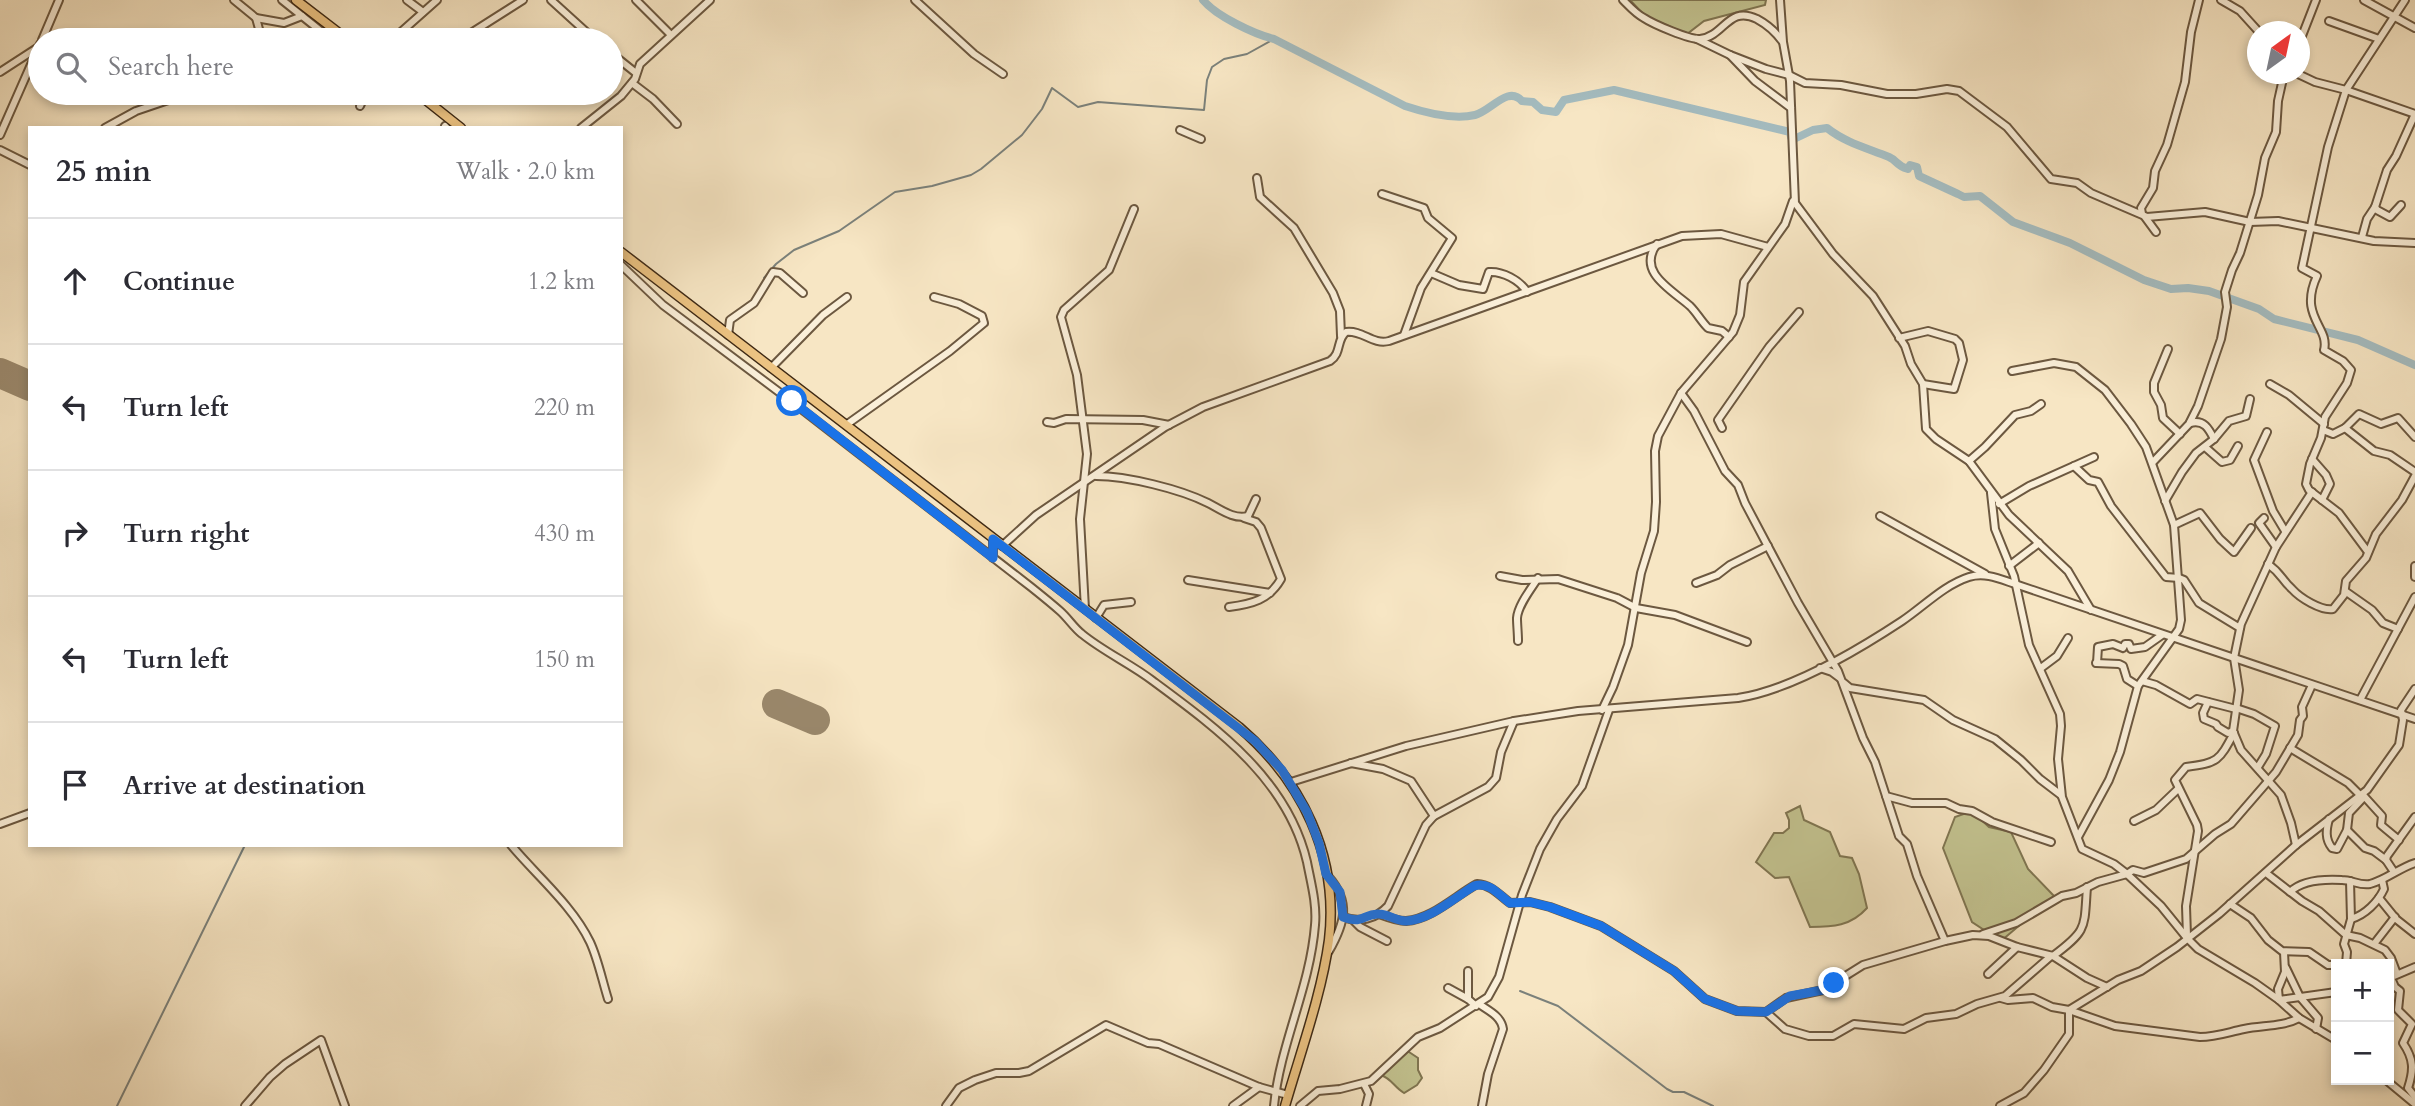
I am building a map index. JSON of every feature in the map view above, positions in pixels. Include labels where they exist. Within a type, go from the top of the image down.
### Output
[{"type":"main road","points":[[296,0],[332,28]]},
{"type":"main road","points":[[432,105],[458,126]]},
{"type":"main road","points":[[623,254],[1239,727],[1291,782],[1313,826],[1326,874],[1330,911],[1326,955],[1286,1106]]},
{"type":"street","points":[[47,28],[59,0]]},
{"type":"street","points":[[234,0],[256,18],[284,23],[302,16]]},
{"type":"street","points":[[282,0],[317,28]]},
{"type":"street","points":[[408,0],[423,12]]},
{"type":"street","points":[[405,28],[437,0]]},
{"type":"street","points":[[479,28],[523,0]]},
{"type":"street","points":[[551,0],[582,28]]},
{"type":"street","points":[[636,0],[671,35]]},
{"type":"street","points":[[623,94],[632,83],[640,64],[710,0]]},
{"type":"street","points":[[915,0],[974,54],[1003,74]]},
{"type":"street","points":[[1623,0],[1644,19],[1805,83],[1841,85],[1887,94],[1916,94],[1947,89],[1959,91],[2007,127],[2051,179],[2074,182],[2091,194],[2152,218],[2205,212],[2250,222],[2278,221],[2374,241],[2415,243]]},
{"type":"street","points":[[1300,1106],[1318,1091],[1364,1084],[1377,1077],[1418,1037],[1440,1028],[1486,1000],[1498,982],[1519,904],[1548,835],[1582,786],[1626,650],[1641,573],[1655,521],[1656,444],[1662,424],[1681,393],[1729,337],[1740,315],[1744,282],[1785,224],[1793,199],[1792,108],[1780,0]]},
{"type":"street","points":[[2156,232],[2141,208],[2152,188],[2155,171],[2167,145],[2185,82],[2191,32],[2199,0]]},
{"type":"street","points":[[2221,0],[2240,11],[2249,21]]},
{"type":"street","points":[[2308,21],[2316,0]]},
{"type":"street","points":[[2364,0],[2415,28]]},
{"type":"street","points":[[2368,552],[2339,513],[2312,492],[2305,481],[2328,410],[2343,390],[2351,370],[2343,361],[2324,351],[2326,344],[2312,313],[2309,295],[2317,276],[2302,268],[2328,147],[2346,90],[2405,0]]},
{"type":"street","points":[[1697,40],[1712,35],[1735,16],[1745,15],[1770,27],[1783,42]]},
{"type":"street","points":[[256,18],[259,28]]},
{"type":"street","points":[[2329,21],[2379,39]]},
{"type":"street","points":[[0,72],[28,52]]},
{"type":"street","points":[[1730,55],[1755,81],[1792,108]]},
{"type":"street","points":[[623,63],[636,73]]},
{"type":"street","points":[[0,135],[28,72]]},
{"type":"street","points":[[2310,81],[2415,114],[2387,170],[2362,237]]},
{"type":"street","points":[[632,83],[653,99],[677,124]]},
{"type":"street","points":[[2153,462],[2189,424],[2199,406],[2221,340],[2227,307],[2225,292],[2250,222],[2265,158],[2276,132],[2282,84]]},
{"type":"street","points":[[109,126],[153,105]]},
{"type":"street","points":[[584,126],[610,105]]},
{"type":"street","points":[[1180,130],[1201,139]]},
{"type":"street","points":[[0,150],[28,164]]},
{"type":"street","points":[[1002,546],[1036,515],[1169,425],[1203,407],[1330,361],[1338,354],[1341,337],[1340,310],[1333,293],[1294,228],[1260,197],[1257,178]]},
{"type":"street","points":[[1382,194],[1424,208],[1428,218],[1451,234],[1452,240],[1425,279],[1404,335]]},
{"type":"street","points":[[1793,199],[1815,232],[1873,296],[1899,338],[1923,384],[1926,429],[1969,461],[1999,504],[2068,571],[2091,610]]},
{"type":"street","points":[[2375,207],[2377,211],[2390,217],[2401,205]]},
{"type":"street","points":[[1085,609],[1080,519],[1087,454],[1077,375],[1062,314],[1107,273],[1116,258],[1135,209]]},
{"type":"street","points":[[1341,337],[1346,332],[1354,331],[1379,343],[1682,236],[1707,233],[1740,238],[1768,247]]},
{"type":"street","points":[[1657,244],[1652,249],[1650,261],[1661,283],[1692,307],[1708,328],[1722,331],[1729,337]]},
{"type":"street","points":[[623,267],[663,305],[792,401],[993,558],[1060,611],[1082,634],[1154,681],[1231,741],[1280,796],[1302,841],[1312,877],[1315,923],[1303,991],[1275,1092],[1274,1106]]},
{"type":"street","points":[[1431,273],[1459,285],[1483,289],[1489,272],[1493,271],[1514,280],[1527,292]]},
{"type":"street","points":[[728,335],[730,320],[754,303],[774,272],[782,274],[803,293]]},
{"type":"street","points":[[771,368],[823,315],[847,297]]},
{"type":"street","points":[[846,425],[983,325],[983,318],[970,309],[934,297]]},
{"type":"street","points":[[1722,428],[1718,420],[1724,410],[1769,347],[1799,312]]},
{"type":"street","points":[[1899,338],[1928,331],[1955,339],[1959,343],[1963,360],[1954,389],[1923,384]]},
{"type":"street","points":[[2168,349],[2153,387],[2163,418],[2180,434]]},
{"type":"street","points":[[2012,371],[2054,363],[2076,367],[2105,390],[2145,444],[2174,525],[2181,621],[2173,638],[2140,683],[2109,780],[2078,837]]},
{"type":"street","points":[[2270,384],[2288,395],[2333,433],[2344,428],[2359,414],[2381,424],[2398,418],[2415,436]]},
{"type":"street","points":[[1681,393],[1694,411],[1726,471],[1738,485],[1745,503],[1842,680],[1863,738],[1875,762],[1899,836],[1907,844],[1917,876],[1945,941]]},
{"type":"street","points":[[2165,500],[2186,465],[2229,421],[2246,416],[2250,399]]},
{"type":"street","points":[[1969,461],[2015,415],[2031,411],[2041,404]]},
{"type":"street","points":[[1047,422],[1081,419],[1143,420],[1169,425]]},
{"type":"street","points":[[2189,424],[2197,421],[2205,425],[2214,439]]},
{"type":"street","points":[[2268,564],[2281,573],[2288,586],[2298,594],[2329,610],[2336,606],[2345,591],[2346,581],[2361,564],[2376,534],[2402,500],[2415,474],[2390,455],[2374,451],[2344,428]]},
{"type":"street","points":[[2267,432],[2254,460],[2273,511],[2285,531]]},
{"type":"street","points":[[2205,447],[2222,462],[2230,460],[2238,446]]},
{"type":"street","points":[[1999,504],[2029,486],[2094,457]]},
{"type":"street","points":[[2312,459],[2330,484],[2322,500]]},
{"type":"street","points":[[2074,466],[2089,480],[2098,482],[2111,506],[2166,578],[2184,580],[2199,603],[2240,628]]},
{"type":"street","points":[[1094,476],[1179,491],[1233,516],[1256,522],[1261,528],[1281,579],[1259,602],[1229,607]]},
{"type":"street","points":[[2187,938],[2186,906],[2197,825],[2175,780],[2183,769],[2203,766],[2216,760],[2224,752],[2233,731],[2239,690],[2234,658],[2240,628],[2276,547],[2312,492]]},
{"type":"street","points":[[1991,493],[1995,529],[2015,584],[2025,631],[2060,714],[2058,759],[2062,797]]},
{"type":"street","points":[[1244,518],[1248,516],[1256,499]]},
{"type":"street","points":[[2174,525],[2200,513],[2222,542],[2234,552],[2251,528]]},
{"type":"street","points":[[1880,516],[1988,576],[2415,719]]},
{"type":"street","points":[[2264,518],[2259,523],[2276,547]]},
{"type":"street","points":[[993,539],[993,558]]},
{"type":"street","points":[[2009,566],[2039,543]]},
{"type":"street","points":[[1696,583],[1717,575],[1730,565],[1768,546]]},
{"type":"street","points":[[2415,566],[2415,577]]},
{"type":"street","points":[[1500,576],[1565,582],[1624,601],[1636,608],[1675,615],[1747,642]]},
{"type":"street","points":[[1291,782],[1406,746],[1514,721],[1578,711],[1756,695],[1781,687],[1832,662],[1901,621],[1956,583],[1975,576],[1988,576]]},
{"type":"street","points":[[1518,641],[1517,615],[1526,594],[1538,578]]},
{"type":"street","points":[[1188,580],[1270,593]]},
{"type":"street","points":[[2345,591],[2372,610],[2393,638]]},
{"type":"street","points":[[2360,700],[2415,597]]},
{"type":"street","points":[[1097,618],[1104,605],[1131,603]]},
{"type":"street","points":[[2384,623],[2398,629]]},
{"type":"street","points":[[2162,635],[2141,648],[2131,649],[2129,644],[2125,644],[2123,648],[2113,644],[2098,647],[2096,663],[2119,664],[2123,666],[2127,678],[2160,687],[2190,704],[2197,699],[2236,708],[2255,714],[2275,726],[2266,754],[2258,767]]},
{"type":"street","points":[[2041,668],[2057,656],[2068,638]]},
{"type":"street","points":[[1820,667],[1832,672],[1850,688],[1924,700],[1953,720],[1995,739],[2040,779],[2060,792],[2082,849],[2113,863],[2127,874],[2161,906],[2199,949],[2331,1037]]},
{"type":"street","points":[[1379,914],[1410,920],[1437,909],[1477,884],[1487,886],[1507,901],[1519,904],[1530,902],[1550,907],[1601,926],[1674,971],[1705,999],[1737,1011],[1766,1012],[1786,998],[1823,990],[1863,965],[2016,923],[2056,899],[2133,870],[2144,873],[2174,864],[2195,853],[2215,834],[2236,820],[2270,780],[2298,735],[2303,716],[2302,707],[2312,685]]},
{"type":"street","points":[[2330,817],[2326,830],[2328,841],[2332,848],[2339,848],[2347,831],[2348,815],[2397,749],[2403,720],[2402,708],[2415,689]]},
{"type":"street","points":[[2208,702],[2203,713],[2204,719],[2228,733],[2233,731]]},
{"type":"street","points":[[1354,921],[1379,914],[1388,906],[1424,827],[1434,816],[1491,784],[1497,775],[1501,752],[1514,721]]},
{"type":"street","points":[[2233,731],[2241,750],[2270,780],[2284,802],[2296,845]]},
{"type":"street","points":[[2290,748],[2348,783],[2382,816],[2381,825],[2399,839]]},
{"type":"street","points":[[1349,762],[1382,769],[1410,781],[1434,816]]},
{"type":"street","points":[[2134,821],[2155,810],[2178,789]]},
{"type":"street","points":[[2069,1010],[2107,987],[2141,971],[2187,938],[2330,817],[2362,795]]},
{"type":"street","points":[[1886,796],[1912,803],[1946,803],[2051,842]]},
{"type":"street","points":[[0,824],[28,814]]},
{"type":"street","points":[[2386,860],[2415,817]]},
{"type":"street","points":[[2347,831],[2365,848],[2386,860],[2394,872]]},
{"type":"street","points":[[513,847],[560,899],[590,940],[608,999]]},
{"type":"street","points":[[2290,892],[2303,883],[2350,881],[2364,885],[2382,880],[2415,863]]},
{"type":"street","points":[[2266,873],[2319,911],[2346,935],[2374,944],[2385,950],[2391,959]]},
{"type":"street","points":[[1326,874],[1340,892],[1343,917],[1337,936],[1326,955]]},
{"type":"street","points":[[2351,919],[2372,906],[2379,898],[2384,889],[2382,880]]},
{"type":"street","points":[[2346,959],[2346,935],[2351,919],[2350,881]]},
{"type":"street","points":[[1766,1012],[1785,1029],[1809,1036],[1830,1037],[1854,1024],[1904,1029],[1926,1018],[1956,1014],[1977,1004],[2001,998],[2077,939],[2087,918],[2087,887]]},
{"type":"street","points":[[2379,898],[2395,917],[2415,934]]},
{"type":"street","points":[[2230,904],[2251,918],[2268,940],[2284,952],[2313,953],[2331,965]]},
{"type":"street","points":[[1343,917],[1387,941]]},
{"type":"street","points":[[2374,944],[2395,917]]},
{"type":"street","points":[[1981,934],[2052,956],[2107,987]]},
{"type":"street","points":[[1988,974],[2017,947]]},
{"type":"street","points":[[2279,1000],[2278,989],[2285,966],[2284,952]]},
{"type":"street","points":[[2285,966],[2300,997],[2318,1018],[2316,1029]]},
{"type":"street","points":[[2394,975],[2413,970]]},
{"type":"street","points":[[1468,971],[1468,999]]},
{"type":"street","points":[[2394,983],[2400,990],[2398,1010],[2412,1024],[2403,1043],[2412,1060],[2413,1069],[2408,1088],[2415,1097]]},
{"type":"street","points":[[1448,988],[1496,1016],[1503,1024],[1488,1074],[1482,1106]]},
{"type":"street","points":[[2279,1000],[2331,993]]},
{"type":"street","points":[[2001,998],[2033,998],[2058,1009],[2069,1010],[2115,1026],[2200,1037],[2214,1037],[2259,1026],[2278,1025],[2299,1018]]},
{"type":"street","points":[[2000,1106],[2024,1093],[2044,1070],[2069,1034],[2069,1010]]},
{"type":"street","points":[[946,1106],[963,1086],[996,1073],[1029,1071],[1106,1025],[1148,1043],[1159,1044],[1259,1087],[1288,1095]]},
{"type":"street","points":[[244,1106],[252,1103],[270,1077],[285,1064],[321,1040],[345,1106]]},
{"type":"street","points":[[1364,1084],[1369,1094],[1366,1106]]},
{"type":"street","points":[[2392,1085],[2415,1104]]},
{"type":"street","points":[[1233,1106],[1259,1087]]},
{"type":"green space","points":[[1630,0],[1766,0],[1765,5],[1704,21],[1687,34],[1645,16]]},
{"type":"green space","points":[[1800,806],[1804,820],[1830,832],[1840,856],[1852,858],[1859,874],[1867,908],[1855,919],[1834,926],[1810,927],[1789,877],[1775,878],[1756,862],[1774,833],[1783,833],[1789,828],[1786,813]]},
{"type":"green space","points":[[1972,811],[1989,827],[2011,832],[2028,869],[2054,896],[2001,941],[1972,922],[1943,848],[1955,817]]},
{"type":"green space","points":[[1406,1050],[1418,1058],[1418,1070],[1422,1078],[1417,1085],[1404,1093],[1381,1075]]},
{"type":"waterway","points":[[1203,0],[1236,24],[1274,39],[1405,106],[1431,113],[1458,117],[1475,115],[1511,96],[1533,102],[1542,110],[1556,112],[1564,100],[1614,90],[1790,132],[1791,137]]},
{"type":"waterway","points":[[764,278],[794,250],[839,231],[895,192],[932,186],[971,175],[981,169],[1022,135],[1042,109],[1052,88],[1078,107],[1098,102],[1204,110],[1207,80],[1212,67],[1224,59],[1247,54],[1274,39]]},
{"type":"waterway","points":[[1794,139],[1813,130],[1827,128],[1849,141],[1889,157],[1904,168],[1908,169],[1910,165],[1917,167],[1919,176],[1964,197],[1980,196],[2013,222],[2070,243],[2144,280],[2171,289],[2209,291],[2259,309],[2274,319],[2358,340],[2415,365]]},
{"type":"waterway","points":[[117,1106],[244,847]]},
{"type":"waterway","points":[[1520,991],[1558,1006],[1667,1089],[1684,1092],[1713,1106]]},
{"type":"runway","points":[[0,373],[28,385]]},
{"type":"runway","points":[[777,704],[815,720]]},
{"type":"route","points":[[792,401],[993,558],[993,539],[1255,741],[1291,782],[1307,812],[1319,843],[1326,874],[1340,892],[1343,917],[1358,921],[1379,914],[1406,921],[1437,909],[1480,884],[1495,890],[1510,903],[1530,902],[1550,907],[1601,926],[1685,978],[1705,999],[1737,1011],[1766,1012],[1790,996],[1823,990],[1834,983]]}]
